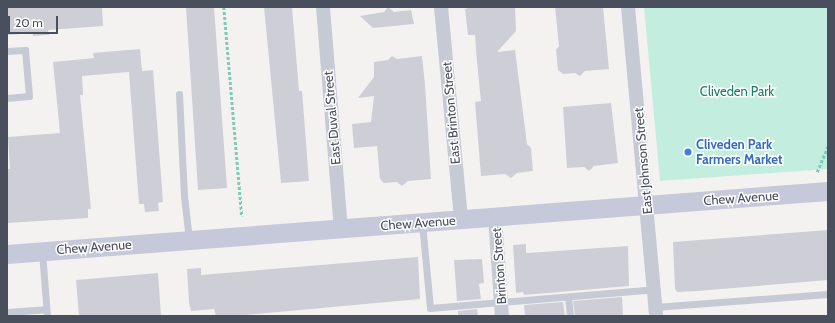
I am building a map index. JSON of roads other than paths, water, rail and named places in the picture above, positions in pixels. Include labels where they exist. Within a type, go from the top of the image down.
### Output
[{"type":"street","name":"East Duval Street","points":[[323,7],[341,229]]},
{"type":"street","name":"East Brinton Street","points":[[441,7],[461,219]]},
{"type":"street","name":"East Johnson Street","points":[[628,7],[656,312]]},
{"type":"street","name":"Chew Avenue","points":[[7,254],[828,191]]},
{"type":"street","name":"Brinton Street","points":[[495,217],[502,316]]},
{"type":"lane","points":[[7,51],[25,50],[29,96],[7,98]]},
{"type":"lane","points":[[179,94],[184,196],[189,241]]},
{"type":"lane","points":[[422,222],[430,308],[654,289]]},
{"type":"lane","points":[[7,312],[46,312],[42,251]]},
{"type":"lane","points":[[656,312],[828,294]]},
{"type":"lane","points":[[568,297],[570,316]]},
{"type":"place","name":"Cliveden Park Farmers Market","points":[[688,152]]},
{"type":"park label","name":"Cliveden Park","points":[[737,91]]}]
